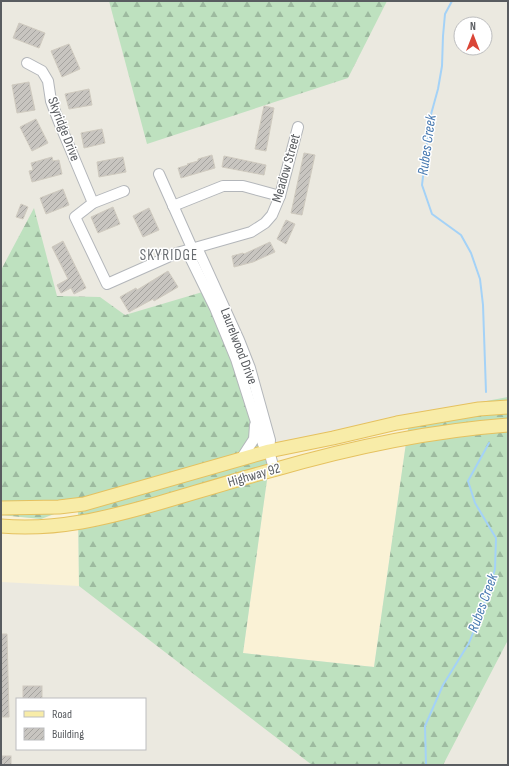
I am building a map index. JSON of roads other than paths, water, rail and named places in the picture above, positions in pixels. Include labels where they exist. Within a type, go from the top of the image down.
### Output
[{"type":"main road","name":"Highway 92","points":[[1,508],[59,508],[84,504],[269,451],[397,423],[508,407]]},
{"type":"main road","name":"Highway 92","points":[[1,526],[46,526],[108,517],[274,469],[391,441],[508,425]]},
{"type":"street","name":"Skyridge Drive","points":[[27,63],[42,71],[48,81],[51,101],[93,203]]},
{"type":"street","name":"Meadow Street","points":[[192,248],[251,232],[272,215],[280,196],[298,127]]},
{"type":"street","name":"Laurelwood Drive","points":[[159,174],[192,248],[199,252],[240,340],[250,368],[270,440],[269,451],[274,469]]},
{"type":"street","points":[[173,206],[223,186],[243,186],[280,196]]},
{"type":"street","points":[[124,191],[93,203],[75,217],[107,284],[177,253],[192,248]]},
{"type":"street","name":"Laurelwood Drive","points":[[192,248],[189,255],[215,308],[236,358],[254,421],[263,444],[269,451]]},
{"type":"street","name":"Laurelwood Drive","points":[[241,459],[254,439],[254,421]]},
{"type":"waterway","name":"Rubes Creek","points":[[452,1],[445,14],[442,66],[438,89],[430,118],[422,185],[432,214],[461,235],[471,253],[480,279],[483,305],[486,392]]},
{"type":"waterway","name":"Rubes Creek","points":[[426,765],[425,726],[443,685],[469,643],[483,608],[495,569],[496,538],[475,503],[468,481],[489,443]]},
{"type":"district","name":"SKYRIDGE","points":[[169,255]]}]
